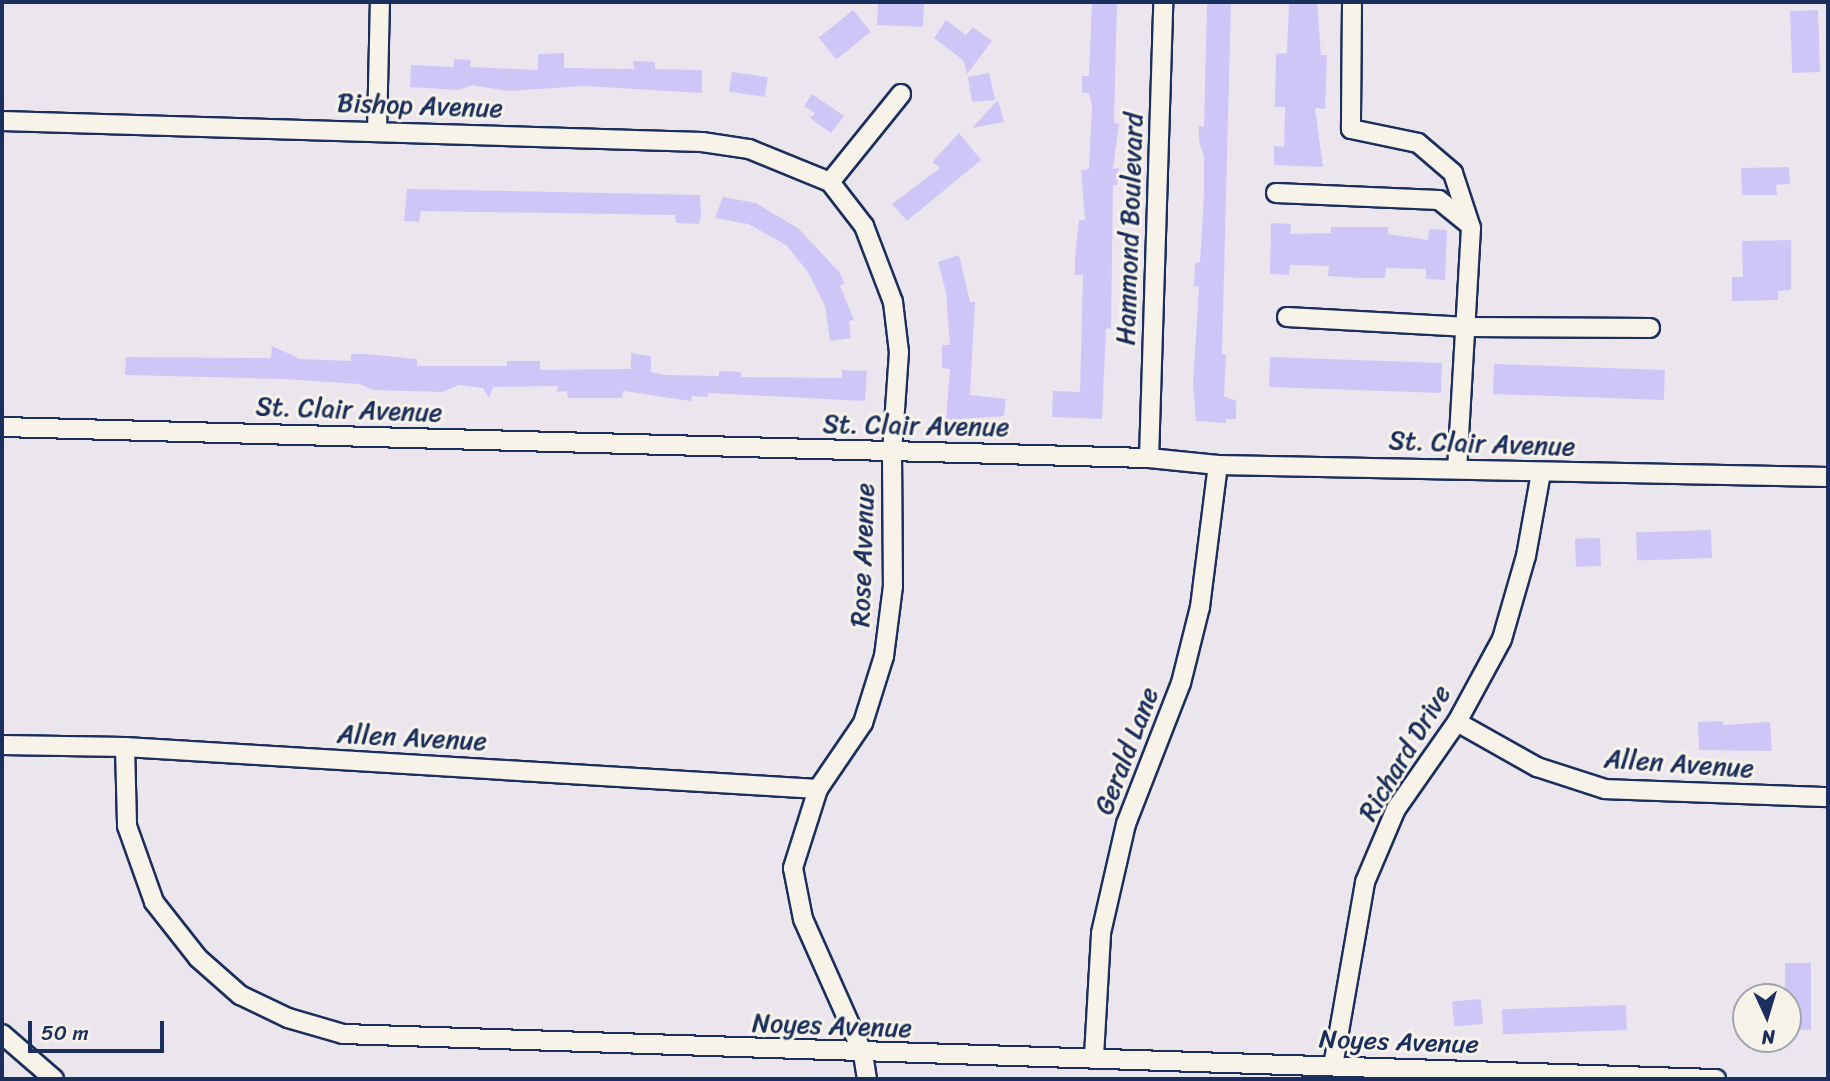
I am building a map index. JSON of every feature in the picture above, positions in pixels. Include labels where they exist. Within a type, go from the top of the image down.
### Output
[{"type":"street","points":[[377,131],[380,2]]},
{"type":"street","name":"Hammond Boulevard","points":[[1149,458],[1164,2]]},
{"type":"street","points":[[1352,4],[1351,129],[1418,143],[1453,173],[1471,228],[1468,327],[1457,468]]},
{"type":"street","points":[[830,182],[901,94]]},
{"type":"street","name":"Bishop Avenue","points":[[2,121],[702,142],[749,149],[830,182]]},
{"type":"street","name":"Rose Avenue","points":[[830,182],[864,226],[893,302],[899,352],[892,451],[893,586],[884,656],[863,723],[818,789],[795,857],[795,897],[863,1054],[867,1079]]},
{"type":"street","points":[[1276,193],[1439,200],[1471,228]]},
{"type":"street","points":[[1287,317],[1468,327],[1650,328]]},
{"type":"street","name":"St. Clair Avenue","points":[[2,427],[1149,458],[1218,465],[1828,477]]},
{"type":"street","name":"Gerald Lane","points":[[1094,1056],[1101,933],[1126,824],[1184,671],[1200,607],[1218,465]]},
{"type":"street","name":"Richard Drive","points":[[1333,1066],[1365,882],[1396,809],[1457,722],[1502,639],[1526,556],[1541,473]]},
{"type":"street","name":"Allen Avenue","points":[[1457,722],[1537,767],[1605,789],[1828,797]]},
{"type":"street","name":"Allen Avenue","points":[[2,745],[125,747],[818,789]]},
{"type":"street","name":"Noyes Avenue","points":[[125,747],[127,826],[154,902],[198,957],[240,995],[288,1018],[343,1034],[863,1054],[1094,1056],[1716,1079]]},
{"type":"street","points":[[2,1034],[54,1079]]},
{"type":"building","points":[[1092,2],[1117,2],[1114,123],[1119,124],[1113,169],[1119,168],[1117,185],[1113,185],[1111,329],[1106,328],[1102,419],[1052,417],[1053,391],[1080,392],[1083,275],[1075,275],[1075,258],[1079,220],[1085,220],[1081,170],[1089,169],[1092,106],[1089,93],[1082,93],[1082,76],[1089,76]]},
{"type":"building","points":[[1207,2],[1231,2],[1222,354],[1226,355],[1224,396],[1236,401],[1236,419],[1226,419],[1226,423],[1196,421],[1193,384],[1199,286],[1194,287],[1195,263],[1200,262],[1204,195],[1204,156],[1199,141],[1199,126],[1204,127]]},
{"type":"building","points":[[1289,2],[1317,2],[1321,55],[1327,55],[1325,109],[1315,108],[1323,167],[1274,165],[1274,146],[1284,147],[1285,107],[1275,107],[1276,54],[1287,53]]},
{"type":"building","points":[[878,3],[924,3],[923,27],[877,25]]},
{"type":"building","points":[[853,10],[871,32],[836,59],[819,38]]},
{"type":"building","points":[[1818,10],[1820,72],[1792,73],[1790,11]]},
{"type":"building","points":[[946,20],[966,35],[973,27],[992,41],[967,74],[964,61],[934,38]]},
{"type":"building","points":[[564,53],[564,68],[634,69],[633,61],[655,62],[655,69],[702,70],[702,93],[584,86],[508,91],[472,85],[458,90],[410,87],[411,65],[454,67],[454,59],[471,60],[470,67],[538,70],[538,54]]},
{"type":"building","points":[[732,72],[768,77],[765,97],[729,92]]},
{"type":"building","points":[[989,73],[995,100],[972,102],[968,77]]},
{"type":"building","points":[[812,94],[844,116],[831,133],[810,118],[815,113],[804,106]]},
{"type":"building","points":[[998,100],[1004,122],[972,128]]},
{"type":"building","points":[[959,133],[981,160],[907,221],[892,204],[940,168],[932,162]]},
{"type":"building","points":[[1789,167],[1790,184],[1776,185],[1777,195],[1742,195],[1741,168]]},
{"type":"building","points":[[407,189],[700,195],[701,216],[699,224],[676,223],[675,215],[421,211],[419,222],[404,221]]},
{"type":"building","points":[[723,197],[756,203],[799,229],[840,273],[844,283],[840,286],[854,320],[849,321],[851,338],[830,341],[825,306],[808,272],[786,245],[748,224],[715,218]]},
{"type":"building","points":[[1271,223],[1291,224],[1290,234],[1331,233],[1331,227],[1388,227],[1388,234],[1428,240],[1429,229],[1447,230],[1445,280],[1426,279],[1426,269],[1386,268],[1385,278],[1362,278],[1328,276],[1329,266],[1290,265],[1289,275],[1270,274]]},
{"type":"building","points":[[1791,240],[1791,290],[1778,291],[1778,300],[1732,301],[1732,277],[1743,277],[1742,241]]},
{"type":"building","points":[[959,255],[970,302],[975,302],[970,395],[1006,399],[1004,416],[946,420],[950,369],[942,368],[942,345],[950,345],[946,292],[938,262]]},
{"type":"building","points":[[272,346],[300,359],[351,361],[351,354],[366,354],[417,359],[417,366],[507,366],[507,361],[540,361],[540,370],[631,369],[631,353],[651,356],[651,372],[666,375],[719,376],[719,371],[741,372],[741,377],[842,378],[842,370],[867,371],[865,401],[708,393],[708,397],[692,396],[691,401],[623,391],[622,398],[568,398],[567,391],[557,392],[558,386],[493,387],[489,398],[483,388],[459,385],[442,392],[373,390],[360,384],[282,379],[125,375],[126,357],[271,358]]},
{"type":"building","points":[[1270,357],[1442,363],[1441,393],[1269,387]]},
{"type":"building","points":[[1494,364],[1665,370],[1664,400],[1493,394]]},
{"type":"building","points":[[1711,530],[1712,558],[1637,561],[1636,533]]},
{"type":"building","points":[[1600,538],[1601,566],[1576,567],[1575,539]]},
{"type":"building","points":[[1723,721],[1723,725],[1770,722],[1772,751],[1699,750],[1698,722]]},
{"type":"building","points":[[1785,963],[1811,963],[1811,1030],[1802,1030],[1802,983],[1785,983]]},
{"type":"building","points":[[1481,999],[1483,1024],[1454,1026],[1452,1002]]},
{"type":"building","points":[[1626,1005],[1627,1030],[1503,1034],[1502,1009]]}]
